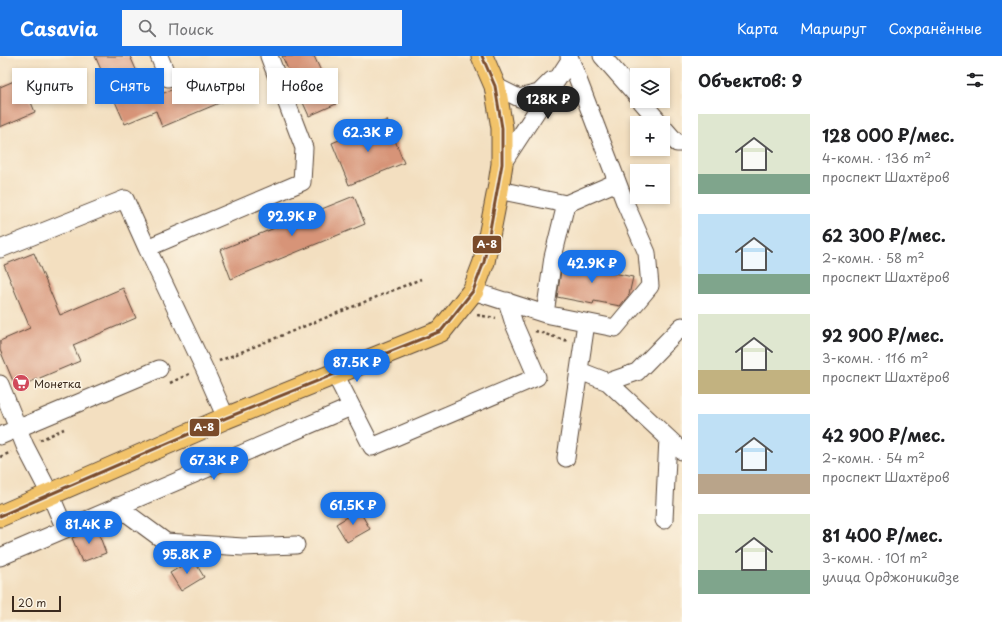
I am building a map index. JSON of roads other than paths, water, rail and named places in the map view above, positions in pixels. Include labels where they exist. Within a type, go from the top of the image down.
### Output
[{"type":"main road","points":[[0,516],[226,418],[442,331],[473,291],[484,262],[502,164],[502,128],[495,86],[482,56]]},
{"type":"street","points":[[159,56],[168,78]]},
{"type":"street","points":[[147,248],[302,182],[304,148],[270,56]]},
{"type":"street","points":[[602,56],[630,88]]},
{"type":"street","points":[[495,86],[519,98],[539,93],[572,57]]},
{"type":"street","points":[[502,164],[572,57]]},
{"type":"street","points":[[473,291],[545,314],[615,328],[650,286],[647,253],[617,182],[572,57]]},
{"type":"street","points":[[648,108],[654,116]]},
{"type":"street","points":[[670,135],[677,143],[682,143]]},
{"type":"street","points":[[498,190],[566,204],[617,182]]},
{"type":"street","points":[[0,249],[125,199],[226,418]]},
{"type":"street","points":[[545,314],[553,257],[566,204]]},
{"type":"street","points":[[335,374],[372,448],[537,377],[514,324],[507,301]]},
{"type":"street","points":[[566,458],[586,322]]},
{"type":"street","points":[[608,382],[636,372],[682,326]]},
{"type":"street","points":[[0,436],[159,369]]},
{"type":"street","points":[[580,371],[608,382],[682,451]]},
{"type":"street","points":[[0,384],[18,429],[50,494],[65,529]]},
{"type":"street","points":[[0,557],[351,407]]},
{"type":"street","points":[[664,520],[668,438]]},
{"type":"street","points":[[118,506],[166,542],[244,547],[296,545]]},
{"type":"place","name":"Монетка","points":[[21,383]]}]
